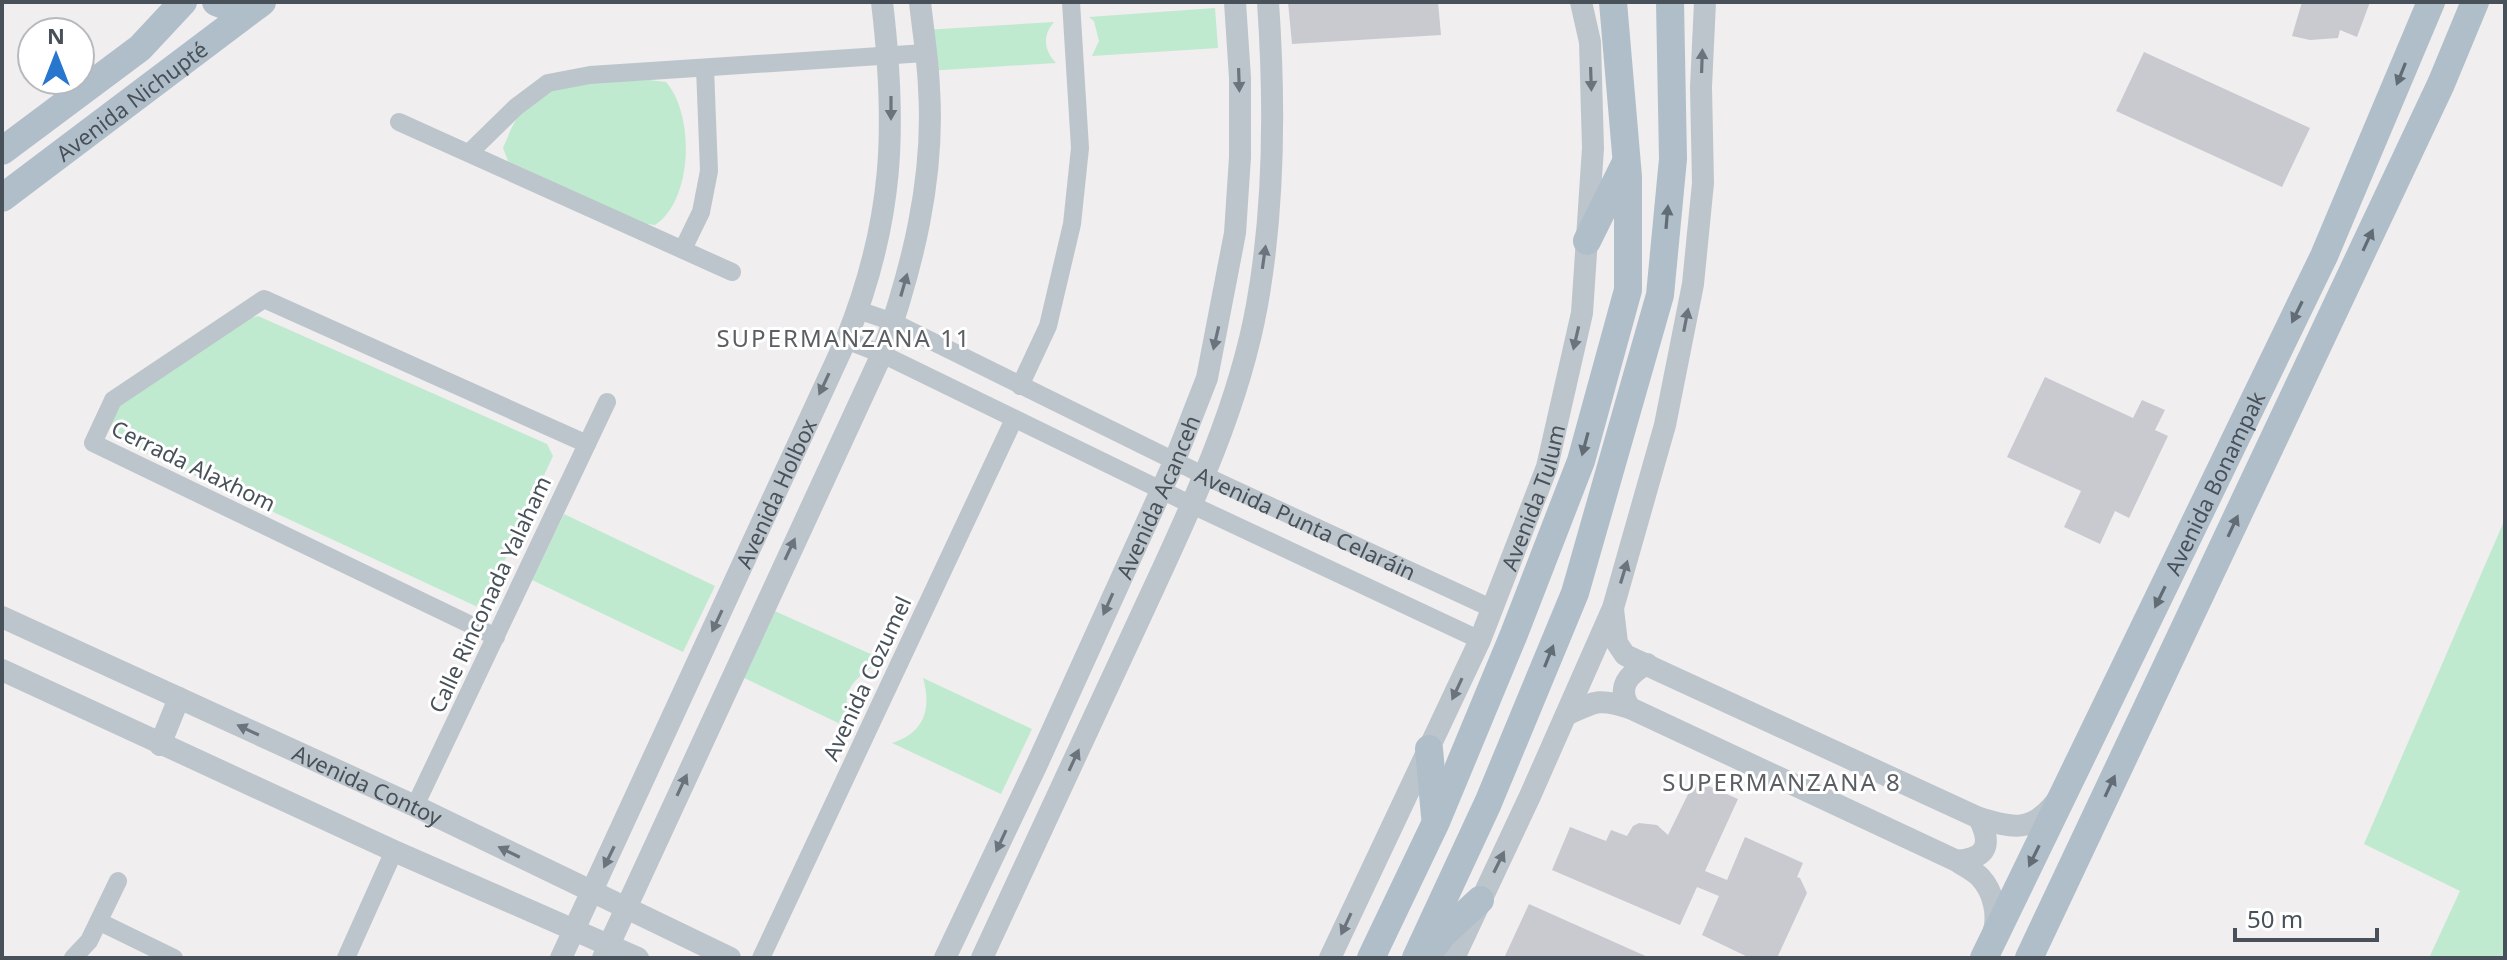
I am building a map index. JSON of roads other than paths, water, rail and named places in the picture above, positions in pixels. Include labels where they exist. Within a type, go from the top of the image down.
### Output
[{"type":"main road","name":"Avenida Nichupté","points":[[2,151],[140,48],[183,2]]},
{"type":"main road","points":[[216,2],[235,9],[260,3]]},
{"type":"main road","name":"Avenida Tulum","points":[[1371,958],[1436,822],[1581,461],[1628,290],[1627,160],[1613,2]]},
{"type":"main road","points":[[1416,958],[1488,803],[1575,593],[1660,295],[1673,159],[1670,2]]},
{"type":"main road","name":"Avenida Bonampak","points":[[1985,956],[2324,256],[2431,2]]},
{"type":"main road","name":"Avenida Bonampak","points":[[2029,958],[2441,84],[2475,2]]},
{"type":"main road","name":"Avenida Nichupté","points":[[2,198],[260,3]]},
{"type":"main road","points":[[1587,241],[1627,160]]},
{"type":"main road","points":[[1429,749],[1436,822]]},
{"type":"main road","points":[[1425,958],[1443,934],[1480,900]]},
{"type":"street","name":"Avenida Holbox","points":[[561,958],[858,310],[880,236],[890,168],[891,100],[882,2]]},
{"type":"street","name":"Avenida Holbox","points":[[606,951],[882,354],[893,322],[918,234],[928,163],[929,89],[920,2]]},
{"type":"street","points":[[1020,386],[1048,326],[1072,224],[1080,148],[1071,2]]},
{"type":"street","name":"Avenida Acanceh","points":[[945,958],[1175,460],[1207,378],[1235,233],[1240,157],[1240,78],[1235,2]]},
{"type":"street","name":"Avenida Acanceh","points":[[982,958],[1192,505],[1233,398],[1257,307],[1268,231],[1272,67],[1268,2]]},
{"type":"street","name":"Avenida Tulum","points":[[1330,958],[1480,640],[1547,467],[1582,313],[1593,148],[1590,42],[1581,2]]},
{"type":"street","points":[[1454,958],[1613,608],[1665,425],[1693,284],[1703,183],[1701,87],[1705,2]]},
{"type":"street","points":[[470,152],[516,107],[548,83],[590,75],[925,53]]},
{"type":"street","points":[[683,249],[701,212],[709,171],[705,68]]},
{"type":"street","points":[[399,122],[732,272]]},
{"type":"street","name":"Cerrada Alaxhom","points":[[496,637],[93,443],[113,400],[264,299],[587,444]]},
{"type":"street","name":"Avenida Punta Celaráin","points":[[858,310],[893,322],[1203,475],[1493,609]]},
{"type":"street","name":"Avenida Punta Celaráin","points":[[846,340],[882,354],[1192,505],[1480,640]]},
{"type":"street","name":"Calle Rinconada Yalaham","points":[[415,806],[607,402]]},
{"type":"street","name":"Avenida Cozumel","points":[[761,958],[1014,419]]},
{"type":"street","points":[[1613,608],[1617,643],[1625,655],[1979,818],[2005,826],[2026,825],[2043,818],[2066,788]]},
{"type":"street","name":"Avenida Contoy","points":[[2,617],[415,806],[730,958]]},
{"type":"street","points":[[1630,708],[1623,698],[1624,683],[1631,673],[1647,664]]},
{"type":"street","points":[[2,670],[160,745],[574,930],[606,951],[638,958]]},
{"type":"street","points":[[160,745],[179,698]]},
{"type":"street","points":[[1566,715],[1605,700],[1630,708],[1957,861],[1980,877],[1992,898],[1997,920],[1985,956]]},
{"type":"street","points":[[1957,861],[1974,859],[1985,849],[1987,835],[1979,818]]},
{"type":"street","points":[[346,958],[394,851]]},
{"type":"street","points":[[73,958],[89,941],[118,881]]},
{"type":"street","points":[[100,922],[174,958]]},
{"type":"district","name":"SUPERMANZANA 11","points":[[844,337]]},
{"type":"district","name":"SUPERMANZANA 8","points":[[1782,781]]}]
